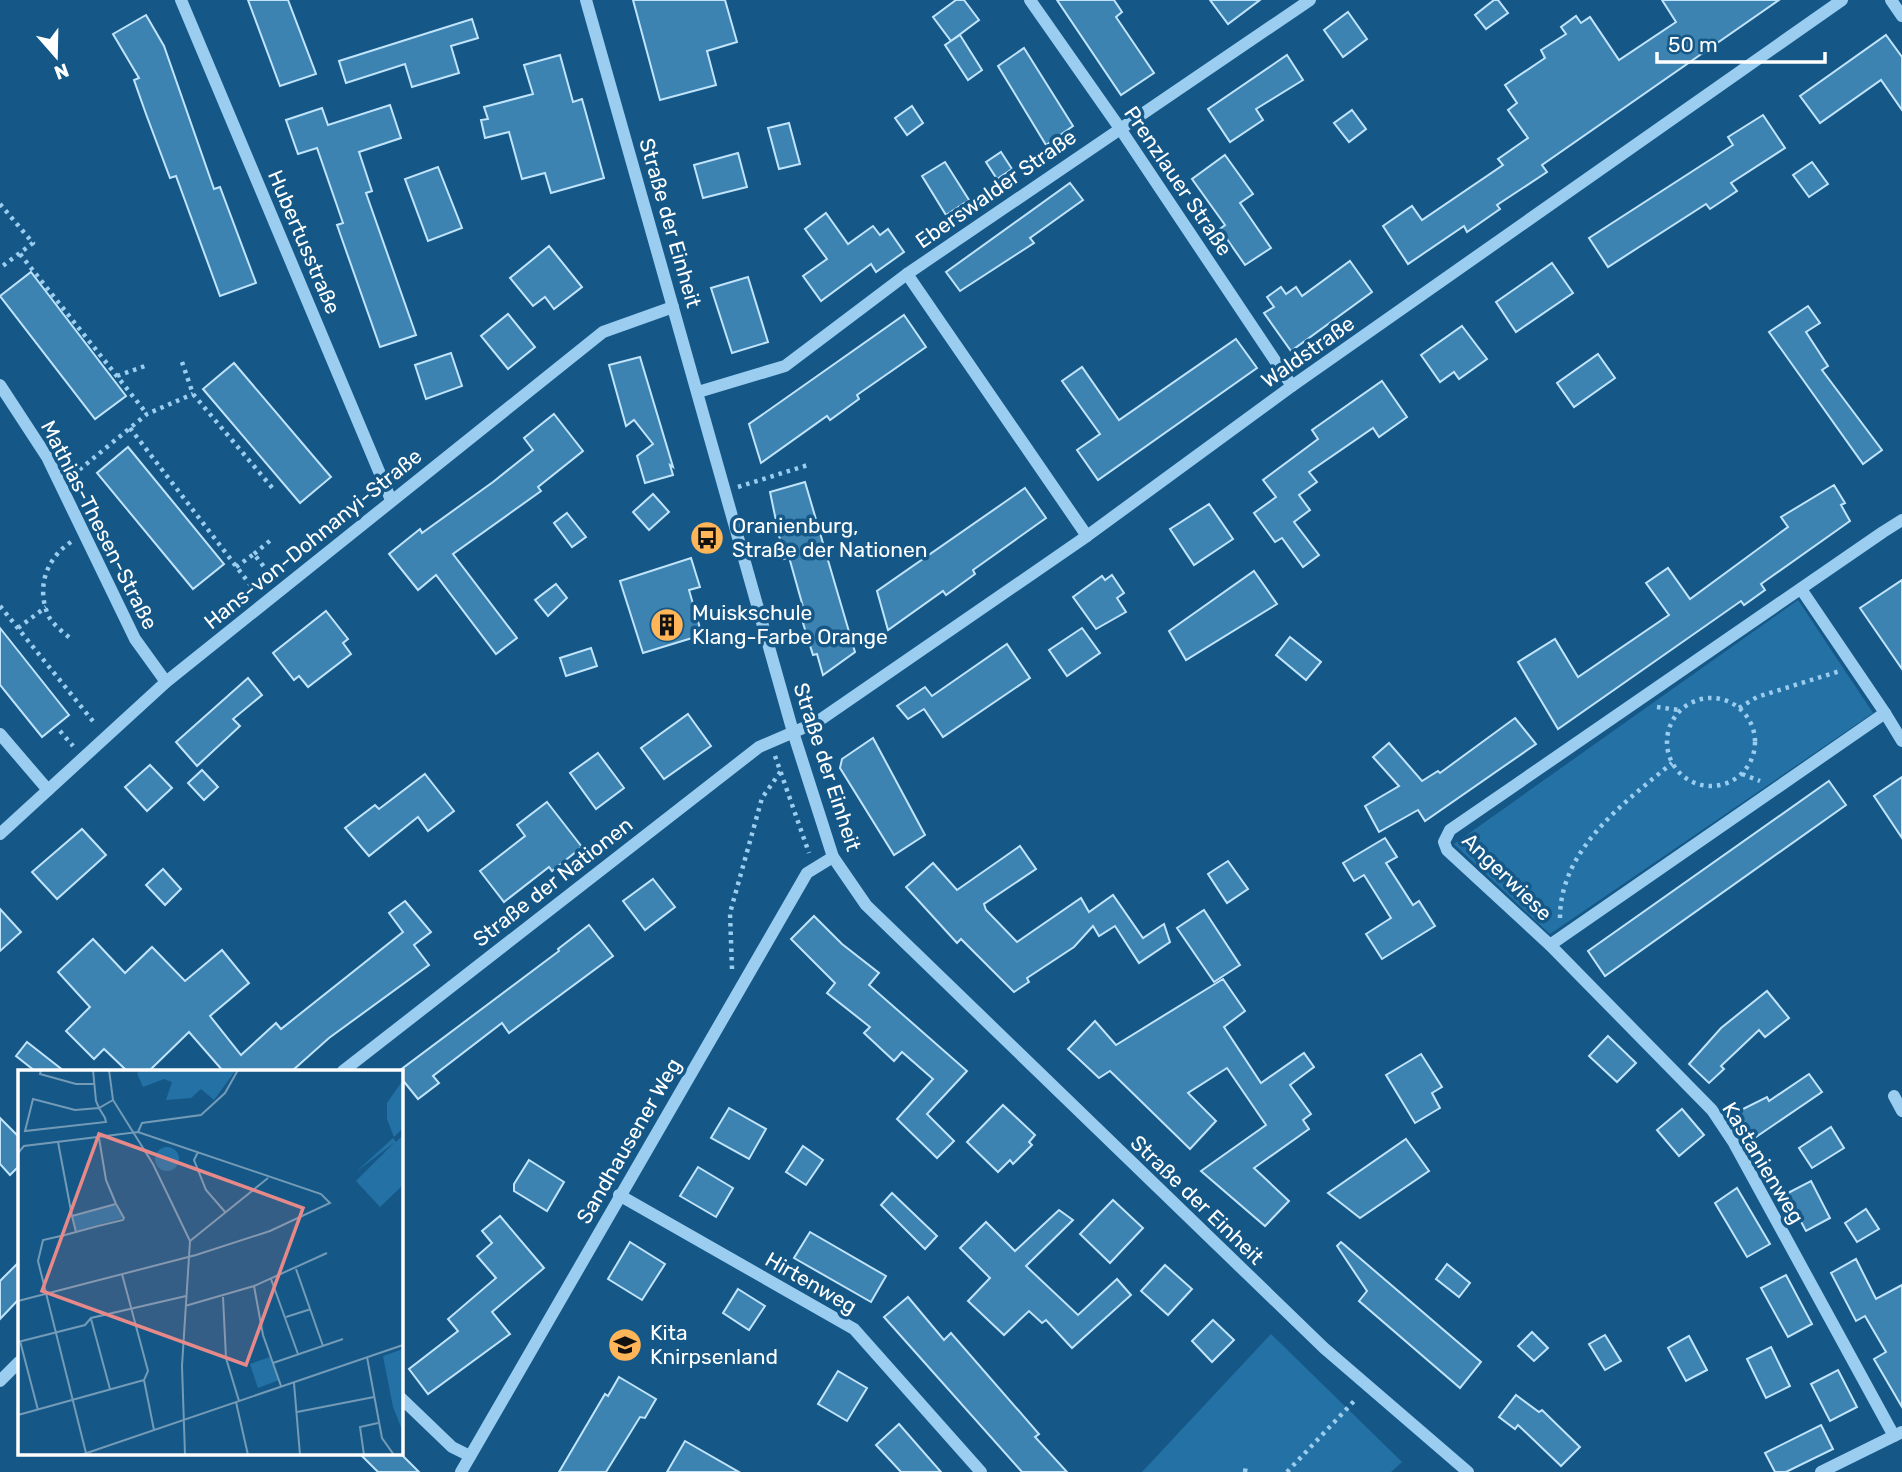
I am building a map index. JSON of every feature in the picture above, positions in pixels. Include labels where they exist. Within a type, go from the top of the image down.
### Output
[{"type":"street","name":"Hubertusstraße","points":[[181,0],[391,500]]},
{"type":"street","name":"Straße der Einheit","points":[[586,0],[793,732],[833,857],[866,905],[1367,1387],[1468,1472]]},
{"type":"street","name":"Prenzlauer Straße","points":[[1030,0],[1119,127],[1292,386]]},
{"type":"street","name":"Eberswalder Straße","points":[[698,392],[785,366],[907,274],[1119,127],[1310,0]]},
{"type":"street","name":"Waldstraße","points":[[793,732],[817,722],[1087,536],[1292,386],[1842,0]]},
{"type":"street","points":[[1891,0],[1902,16]]},
{"type":"street","points":[[907,274],[1087,536]]},
{"type":"street","name":"Hans-von-Dohnanyi-Straße","points":[[0,834],[166,682],[603,332],[673,307]]},
{"type":"street","name":"Mathias-Thesen-Straße","points":[[0,385],[47,457],[135,639],[166,682]]},
{"type":"street","points":[[1902,520],[1801,589],[1902,741]]},
{"type":"street","name":"Angerwiese","points":[[1801,589],[1450,830],[1444,842],[1447,850],[1555,942],[1885,713]]},
{"type":"street","name":"Straße der Nationen","points":[[344,1070],[727,771],[769,742],[793,732]]},
{"type":"street","points":[[0,734],[48,790]]},
{"type":"street","name":"Sandhausener Weg","points":[[461,1472],[807,873],[833,857]]},
{"type":"street","name":"Kastanienweg","points":[[1555,942],[1712,1110],[1734,1143],[1898,1434]]},
{"type":"street","points":[[1894,1096],[1902,1111]]},
{"type":"street","name":"Hirtenweg","points":[[619,1195],[854,1329],[981,1472]]},
{"type":"street","points":[[0,1381],[18,1363]]},
{"type":"street","points":[[402,1399],[452,1447],[470,1456]]},
{"type":"street","points":[[1821,1472],[1898,1434]]},
{"type":"path","points":[[0,204],[33,243],[0,268]]},
{"type":"path","points":[[20,254],[147,414]]},
{"type":"path","points":[[182,362],[193,394],[275,491]]},
{"type":"path","points":[[117,376],[145,366]]},
{"type":"path","points":[[61,486],[147,414],[193,394]]},
{"type":"path","points":[[130,428],[264,603]]},
{"type":"path","points":[[727,491],[811,464]]},
{"type":"path","points":[[71,639],[48,617],[42,583],[55,552],[84,534]]},
{"type":"path","points":[[236,567],[272,540]]},
{"type":"path","points":[[254,554],[281,589]]},
{"type":"path","points":[[0,606],[106,737]]},
{"type":"path","points":[[18,628],[46,607]]},
{"type":"path","points":[[52,671],[57,667]]},
{"type":"path","points":[[1739,708],[1757,697],[1854,667]]},
{"type":"path","points":[[1712,698],[1727,700],[1739,708],[1749,719],[1755,741],[1751,762],[1729,783],[1701,786],[1688,780],[1672,763],[1666,744],[1668,730],[1684,706],[1697,699],[1712,698]]},
{"type":"path","points":[[60,731],[65,737]]},
{"type":"path","points":[[769,742],[814,869]]},
{"type":"path","points":[[1555,942],[1560,901],[1576,858],[1612,813],[1672,763]]},
{"type":"path","points":[[746,977],[732,969],[730,913],[762,798],[781,771]]},
{"type":"path","points":[[1287,1472],[1367,1387]]},
{"type":"path","points":[[1245,1472],[1246,1465]]},
{"type":"shaded area","points":[[1798,600],[1873,713],[1550,934],[1454,844]]},
{"type":"shaded area","points":[[1271,1334],[1402,1462],[1391,1472],[1142,1472]]},
{"type":"building","points":[[248,0],[288,0],[316,74],[280,86]]},
{"type":"building","points":[[633,0],[725,0],[737,42],[707,51],[716,85],[660,100]]},
{"type":"building","points":[[956,0],[964,0],[979,20],[951,41],[933,17]]},
{"type":"building","points":[[1057,0],[1114,0],[1122,12],[1116,17],[1154,73],[1121,95]]},
{"type":"building","points":[[1210,0],[1260,0],[1228,24]]},
{"type":"building","points":[[1494,0],[1498,0],[1508,13],[1486,29],[1475,15]]},
{"type":"building","points":[[1662,0],[1779,0],[1542,165],[1547,172],[1497,205],[1500,209],[1467,232],[1464,226],[1408,264],[1383,226],[1412,206],[1422,220],[1503,165],[1498,159],[1528,138],[1508,110],[1517,103],[1505,85],[1545,58],[1541,50],[1566,34],[1561,27],[1576,16],[1581,23],[1590,17],[1619,60],[1676,22]]},
{"type":"building","points":[[1348,12],[1367,39],[1343,57],[1324,30]]},
{"type":"building","points":[[146,15],[164,46],[214,189],[220,187],[256,283],[220,296],[176,176],[170,178],[146,114],[134,80],[139,78],[113,34]]},
{"type":"building","points":[[472,19],[478,38],[451,46],[459,73],[412,87],[405,64],[346,83],[339,61]]},
{"type":"building","points":[[960,35],[982,70],[968,80],[945,45]]},
{"type":"building","points":[[1886,35],[1902,57],[1902,110],[1881,80],[1820,123],[1800,96]]},
{"type":"building","points":[[1024,48],[1073,126],[1046,145],[998,66]]},
{"type":"building","points":[[560,55],[573,102],[582,99],[604,178],[551,193],[545,173],[522,179],[509,132],[485,138],[481,120],[488,119],[484,107],[533,94],[524,65]]},
{"type":"building","points":[[1287,55],[1303,80],[1256,109],[1263,120],[1230,142],[1208,109]]},
{"type":"building","points":[[390,105],[401,138],[359,152],[372,191],[366,193],[416,335],[380,347],[337,225],[343,223],[317,148],[298,154],[286,120],[322,108],[328,125]]},
{"type":"building","points":[[912,106],[923,123],[907,135],[895,118]]},
{"type":"building","points":[[1352,110],[1366,129],[1349,142],[1334,123]]},
{"type":"building","points":[[1763,115],[1785,148],[1731,183],[1737,191],[1710,209],[1706,204],[1608,267],[1589,238],[1733,145],[1728,137]]},
{"type":"building","points":[[789,123],[800,164],[779,169],[768,128]]},
{"type":"building","points":[[1001,152],[1012,169],[997,179],[986,162]]},
{"type":"building","points":[[738,153],[747,187],[703,198],[694,165]]},
{"type":"building","points":[[1225,155],[1253,194],[1240,203],[1271,248],[1245,265],[1220,229],[1225,225],[1192,179]]},
{"type":"building","points":[[945,162],[969,200],[946,215],[922,176]]},
{"type":"building","points":[[1812,162],[1828,184],[1809,197],[1793,175]]},
{"type":"building","points":[[438,167],[462,228],[428,241],[405,179]]},
{"type":"building","points":[[1070,183],[1083,200],[1030,238],[1034,243],[960,291],[946,272]]},
{"type":"building","points":[[826,213],[848,244],[873,226],[880,235],[888,229],[904,252],[876,272],[871,264],[821,301],[803,276],[827,259],[805,229]]},
{"type":"building","points":[[549,246],[582,287],[554,309],[545,297],[533,306],[510,278]]},
{"type":"building","points":[[1350,261],[1372,292],[1291,351],[1264,313],[1274,307],[1267,297],[1281,287],[1286,294],[1296,287],[1302,296]]},
{"type":"building","points":[[1552,263],[1573,293],[1516,332],[1496,302]]},
{"type":"building","points":[[31,272],[126,396],[95,419],[0,296]]},
{"type":"building","points":[[748,277],[768,342],[732,353],[711,288]]},
{"type":"building","points":[[1808,306],[1820,323],[1806,332],[1828,366],[1822,370],[1882,450],[1863,464],[1769,332]]},
{"type":"building","points":[[508,314],[535,347],[508,369],[481,336]]},
{"type":"building","points":[[904,315],[926,347],[857,395],[859,399],[830,420],[827,416],[761,463],[749,424]]},
{"type":"building","points":[[1462,326],[1487,359],[1459,379],[1454,372],[1440,382],[1421,355]]},
{"type":"building","points":[[1236,339],[1257,368],[1098,480],[1077,450],[1100,434],[1062,381],[1082,367],[1119,420]]},
{"type":"building","points":[[451,353],[462,386],[426,399],[415,365]]},
{"type":"building","points":[[1598,354],[1615,378],[1574,407],[1557,383]]},
{"type":"building","points":[[640,357],[673,467],[670,465],[673,475],[645,483],[637,456],[653,444],[634,420],[626,426],[609,365]]},
{"type":"building","points":[[234,363],[331,477],[300,503],[203,389]]},
{"type":"building","points":[[1382,381],[1407,417],[1379,437],[1373,428],[1309,472],[1317,482],[1299,495],[1310,510],[1294,522],[1319,555],[1303,567],[1282,538],[1275,542],[1254,513],[1276,497],[1263,480],[1318,439],[1312,430]]},
{"type":"building","points":[[554,414],[583,451],[538,487],[541,491],[453,554],[517,638],[496,654],[436,575],[418,590],[389,554],[420,529],[422,533],[493,482],[533,450],[524,438]]},
{"type":"building","points":[[128,447],[224,564],[193,589],[97,473]]},
{"type":"building","points":[[805,482],[855,652],[823,675],[817,654],[813,655],[803,623],[807,621],[789,557],[784,559],[770,492]]},
{"type":"building","points":[[1834,485],[1845,503],[1841,505],[1850,521],[1761,584],[1765,590],[1744,605],[1741,601],[1558,729],[1518,662],[1555,639],[1578,677],[1669,615],[1646,583],[1668,568],[1690,599],[1788,527],[1781,517]]},
{"type":"building","points":[[1025,488],[1046,518],[973,570],[975,574],[946,595],[943,591],[888,630],[877,591]]},
{"type":"building","points":[[653,494],[669,512],[649,530],[633,512]]},
{"type":"building","points":[[1209,504],[1233,539],[1194,565],[1170,529]]},
{"type":"building","points":[[567,513],[586,537],[572,547],[554,523]]},
{"type":"building","points":[[691,558],[700,587],[689,590],[702,635],[643,653],[620,581]]},
{"type":"building","points":[[1254,571],[1277,604],[1186,660],[1169,631]]},
{"type":"building","points":[[1112,575],[1124,593],[1117,598],[1126,612],[1096,629],[1073,597],[1102,576],[1105,580]]},
{"type":"building","points":[[1902,580],[1902,669],[1860,608]]},
{"type":"building","points":[[556,584],[567,598],[548,616],[535,600]]},
{"type":"building","points":[[326,611],[348,639],[343,643],[351,654],[308,687],[299,676],[294,680],[273,653]]},
{"type":"building","points":[[0,628],[69,715],[42,737],[0,685]]},
{"type":"building","points":[[1082,628],[1100,653],[1067,676],[1049,650]]},
{"type":"building","points":[[1290,637],[1321,662],[1306,680],[1276,655]]},
{"type":"building","points":[[1007,644],[1030,678],[943,737],[924,709],[908,719],[897,706],[925,687],[932,696]]},
{"type":"building","points":[[591,648],[597,666],[566,676],[560,658]]},
{"type":"building","points":[[248,678],[262,695],[233,719],[240,726],[197,766],[176,742]]},
{"type":"building","points":[[688,714],[711,746],[664,779],[641,748]]},
{"type":"building","points":[[1515,718],[1536,744],[1425,821],[1418,810],[1379,832],[1365,806],[1399,786],[1373,757],[1389,743],[1422,781],[1438,771],[1440,773]]},
{"type":"building","points":[[873,738],[925,835],[894,855],[840,768],[842,759]]},
{"type":"building","points":[[598,753],[624,788],[596,809],[570,773]]},
{"type":"building","points":[[150,765],[172,788],[147,811],[125,787]]},
{"type":"building","points":[[202,770],[218,787],[204,800],[188,783]]},
{"type":"building","points":[[425,774],[454,811],[428,831],[418,817],[369,856],[345,828],[375,805],[379,809]]},
{"type":"building","points":[[1902,777],[1902,838],[1874,796]]},
{"type":"building","points":[[1829,781],[1846,805],[1605,976],[1588,951]]},
{"type":"building","points":[[547,802],[582,847],[552,871],[549,867],[504,902],[480,871],[525,836],[517,825]]},
{"type":"building","points":[[82,829],[106,855],[57,899],[32,872]]},
{"type":"building","points":[[1385,838],[1397,857],[1386,863],[1413,905],[1419,901],[1435,926],[1382,959],[1366,934],[1391,918],[1364,875],[1354,881],[1343,863]]},
{"type":"building","points":[[1020,846],[1036,869],[984,904],[986,910],[1017,942],[1081,898],[1089,912],[1113,895],[1143,938],[1164,924],[1170,942],[1139,963],[1115,926],[1099,936],[1093,926],[1074,947],[1027,978],[1029,982],[1014,992],[961,939],[957,943],[906,887],[933,863],[957,890]]},
{"type":"building","points":[[1228,861],[1248,889],[1227,903],[1208,874]]},
{"type":"building","points":[[163,869],[181,889],[165,905],[146,885]]},
{"type":"building","points":[[653,879],[675,907],[645,930],[623,901]]},
{"type":"building","points":[[405,901],[431,932],[414,945],[429,965],[329,1038],[293,1070],[222,1070],[189,1032],[150,1070],[126,1070],[104,1049],[94,1059],[66,1031],[90,1007],[58,972],[93,939],[125,973],[152,947],[185,981],[222,950],[249,983],[210,1016],[241,1055],[276,1023],[281,1029],[403,932],[389,913]]},
{"type":"building","points":[[0,909],[21,932],[0,951]]},
{"type":"building","points":[[1204,910],[1240,965],[1214,982],[1177,928]]},
{"type":"building","points":[[814,916],[842,944],[879,973],[869,985],[967,1071],[927,1114],[954,1141],[937,1158],[897,1119],[933,1079],[902,1052],[894,1061],[864,1033],[870,1027],[827,993],[835,983],[791,939]]},
{"type":"building","points":[[589,925],[613,956],[509,1033],[502,1023],[433,1076],[439,1083],[418,1099],[402,1079],[400,1070],[559,951],[558,949]]},
{"type":"building","points":[[1223,979],[1245,1011],[1224,1027],[1261,1083],[1304,1053],[1314,1067],[1290,1085],[1311,1114],[1303,1120],[1309,1129],[1254,1168],[1289,1201],[1265,1226],[1201,1171],[1266,1125],[1227,1068],[1188,1093],[1216,1121],[1190,1149],[1110,1071],[1099,1078],[1068,1049],[1095,1021],[1116,1045]]},
{"type":"building","points":[[1767,991],[1789,1018],[1765,1037],[1759,1030],[1721,1066],[1724,1069],[1709,1083],[1689,1064],[1721,1028]]},
{"type":"building","points":[[1608,1036],[1636,1063],[1617,1082],[1589,1056]]},
{"type":"building","points":[[27,1042],[63,1070],[34,1070],[16,1056]]},
{"type":"building","points":[[1421,1054],[1442,1087],[1432,1093],[1440,1108],[1415,1123],[1386,1075]]},
{"type":"building","points":[[1809,1074],[1822,1092],[1753,1139],[1739,1111],[1767,1097],[1769,1101]]},
{"type":"building","points":[[1003,1105],[1035,1135],[1029,1142],[1032,1145],[1013,1164],[1010,1160],[998,1172],[967,1142]]},
{"type":"building","points":[[729,1108],[766,1129],[749,1159],[711,1138]]},
{"type":"building","points":[[1682,1109],[1704,1135],[1679,1156],[1657,1130]]},
{"type":"building","points":[[0,1118],[18,1136],[18,1167],[10,1175],[0,1164]]},
{"type":"building","points":[[1831,1127],[1844,1148],[1812,1168],[1799,1148]]},
{"type":"building","points":[[1406,1139],[1429,1171],[1360,1218],[1328,1193]]},
{"type":"building","points":[[803,1146],[823,1160],[806,1185],[786,1172]]},
{"type":"building","points":[[529,1160],[564,1182],[547,1211],[514,1191],[514,1184]]},
{"type":"building","points":[[698,1167],[733,1188],[716,1217],[680,1196]]},
{"type":"building","points":[[1811,1181],[1830,1218],[1806,1231],[1786,1194]]},
{"type":"building","points":[[1737,1188],[1770,1244],[1747,1257],[1715,1203]]},
{"type":"building","points":[[892,1193],[937,1236],[925,1249],[881,1205]]},
{"type":"building","points":[[1113,1200],[1143,1228],[1110,1263],[1080,1234]]},
{"type":"building","points":[[1866,1209],[1879,1229],[1857,1242],[1845,1223]]},
{"type":"building","points":[[1059,1210],[1073,1220],[1026,1266],[1078,1315],[1117,1279],[1131,1295],[1072,1348],[1046,1320],[1042,1323],[1029,1311],[1004,1335],[968,1301],[990,1278],[960,1248],[986,1222],[1015,1251]]},
{"type":"building","points":[[500,1216],[544,1268],[492,1312],[510,1334],[428,1394],[409,1369],[458,1331],[448,1319],[496,1278],[477,1256],[492,1243],[482,1231]]},
{"type":"building","points":[[810,1232],[886,1276],[871,1302],[794,1258]]},
{"type":"building","points":[[630,1242],[665,1264],[642,1300],[608,1279]]},
{"type":"building","points":[[1341,1242],[1481,1362],[1460,1388],[1359,1301],[1367,1291],[1337,1246]]},
{"type":"building","points":[[1856,1259],[1876,1299],[1902,1285],[1902,1407],[1874,1359],[1886,1352],[1865,1316],[1856,1321],[1831,1273]]},
{"type":"building","points":[[18,1263],[18,1300],[0,1319],[0,1281]]},
{"type":"building","points":[[1447,1264],[1470,1283],[1459,1297],[1436,1279]]},
{"type":"building","points":[[1165,1265],[1192,1289],[1168,1315],[1141,1291]]},
{"type":"building","points":[[1786,1275],[1812,1324],[1788,1337],[1761,1288]]},
{"type":"building","points":[[738,1289],[765,1306],[749,1330],[723,1313]]},
{"type":"building","points":[[908,1297],[944,1340],[951,1333],[1039,1434],[1035,1437],[1067,1472],[1022,1472],[884,1317]]},
{"type":"building","points":[[1213,1320],[1234,1340],[1212,1362],[1192,1341]]},
{"type":"building","points":[[1532,1332],[1548,1348],[1534,1361],[1518,1346]]},
{"type":"building","points":[[1605,1335],[1621,1361],[1605,1370],[1589,1344]]},
{"type":"building","points":[[1689,1336],[1707,1370],[1686,1381],[1668,1348]]},
{"type":"building","points":[[1771,1347],[1790,1386],[1766,1398],[1747,1359]]},
{"type":"building","points":[[1838,1370],[1857,1407],[1830,1421],[1811,1384]]},
{"type":"building","points":[[838,1371],[867,1388],[847,1421],[818,1404]]},
{"type":"building","points":[[619,1377],[656,1399],[645,1418],[640,1417],[606,1472],[559,1472],[605,1394],[608,1396]]},
{"type":"building","points":[[1516,1395],[1539,1412],[1542,1410],[1580,1447],[1561,1466],[1518,1425],[1515,1429],[1499,1417]]},
{"type":"building","points":[[899,1424],[941,1472],[901,1472],[876,1445]]},
{"type":"building","points":[[1821,1425],[1833,1449],[1786,1472],[1775,1472],[1765,1453]]},
{"type":"building","points":[[685,1441],[739,1472],[667,1472]]},
{"type":"building","points":[[360,1454],[401,1454],[419,1472],[378,1472]]},
{"type":"place","name":"Oranienburg, Straße der Nationen","points":[[707,538]]},
{"type":"place","name":"Muiskschule Klang-Farbe Orange","points":[[667,625]]},
{"type":"place","name":"Kita Knirpsenland","points":[[625,1345]]}]
